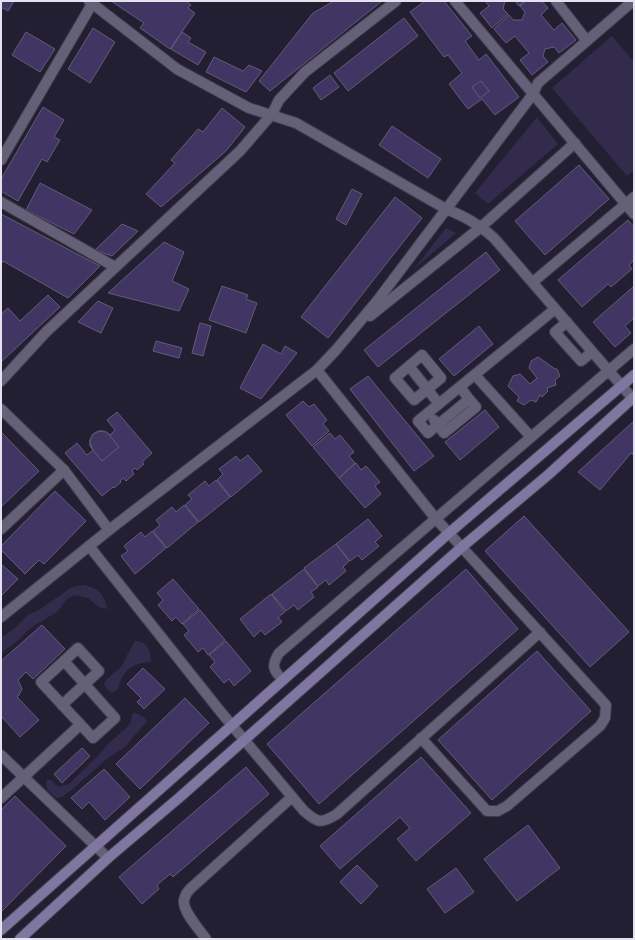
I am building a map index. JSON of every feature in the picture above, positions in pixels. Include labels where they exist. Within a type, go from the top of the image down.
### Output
[{"type":"street","points":[[1,381],[46,332],[240,151],[272,114],[279,100],[305,72],[396,1]]},
{"type":"street","points":[[455,1],[634,214]]},
{"type":"street","points":[[556,1],[587,41]]},
{"type":"street","points":[[1,617],[109,530],[317,370],[336,350],[377,301],[533,94],[538,83],[633,1]]},
{"type":"street","points":[[1,160],[90,2],[177,69],[248,108],[272,114],[296,123],[446,209],[467,218],[481,227],[494,238],[633,399],[548,475],[462,547],[180,797],[108,858],[20,939]]},
{"type":"street","points":[[351,331],[481,227],[575,143]]},
{"type":"street","points":[[532,282],[634,197]]},
{"type":"street","points":[[1,202],[115,267]]},
{"type":"street","points":[[460,387],[476,407],[444,433],[428,413],[555,309]]},
{"type":"street","points":[[567,322],[555,332],[581,361],[592,352]]},
{"type":"street","points":[[283,680],[275,672],[274,666],[274,660],[279,652],[634,349]]},
{"type":"street","points":[[422,355],[441,378],[427,389],[414,400],[395,378],[422,355]]},
{"type":"street","points":[[409,366],[440,404]]},
{"type":"street","points":[[317,370],[436,519],[606,705],[605,718],[600,726],[507,806],[498,812],[487,811],[421,738]]},
{"type":"street","points":[[475,375],[531,437]]},
{"type":"street","points":[[1,930],[95,845],[449,533],[634,375]]},
{"type":"street","points":[[1,409],[64,470],[109,530]]},
{"type":"street","points":[[1,529],[64,470]]},
{"type":"street","points":[[89,546],[232,725],[304,811],[314,820],[326,821],[337,814],[540,632]]},
{"type":"street","points":[[62,705],[85,684],[99,671],[78,648],[41,682],[80,725],[93,738],[115,718],[85,684],[64,661]]},
{"type":"street","points":[[1,798],[80,725]]},
{"type":"street","points":[[1,755],[108,858]]},
{"type":"street","points":[[206,939],[185,909],[184,901],[186,894],[292,797]]},
{"type":"shaded area","points":[[612,36],[634,62],[634,170],[627,176],[552,88]]},
{"type":"shaded area","points":[[537,117],[558,144],[488,204],[475,193]]},
{"type":"shaded area","points":[[446,228],[456,233],[414,269]]},
{"type":"shaded area","points":[[84,585],[100,593],[108,609],[99,607],[88,598],[74,595],[66,600],[57,612],[35,625],[19,640],[1,653],[1,638],[15,628],[28,615],[39,610],[72,587]]},
{"type":"shaded area","points":[[135,641],[139,641],[148,647],[151,662],[138,664],[129,669],[122,677],[118,689],[111,693],[104,685],[106,680],[122,666]]},
{"type":"shaded area","points":[[133,712],[142,716],[147,721],[125,747],[108,758],[62,797],[56,798],[47,789],[46,780],[51,780],[58,787],[69,784],[130,724]]},
{"type":"building","points":[[1,1],[14,1],[8,11],[1,7]]},
{"type":"building","points":[[111,1],[186,1],[191,5],[188,8],[195,13],[170,49],[140,28],[144,23]]},
{"type":"building","points":[[334,1],[382,1],[270,91],[259,81],[313,13]]},
{"type":"building","points":[[425,1],[444,1],[472,36],[465,41],[479,60],[486,54],[519,97],[495,115],[482,99],[468,109],[449,84],[462,73],[448,55],[444,57],[410,12]]},
{"type":"building","points":[[485,1],[505,1],[503,9],[508,14],[492,28],[480,13],[489,6]]},
{"type":"building","points":[[515,1],[525,1],[519,6]]},
{"type":"building","points":[[526,1],[542,1],[548,8],[541,15],[554,30],[562,23],[576,40],[559,53],[554,47],[545,49],[543,56],[548,62],[532,75],[520,60],[529,53],[515,36],[506,43],[494,29],[509,15],[513,20],[522,20],[525,12],[520,6]]},
{"type":"building","points":[[404,18],[418,36],[348,91],[334,73]]},
{"type":"building","points":[[93,28],[115,42],[90,83],[68,69]]},
{"type":"building","points":[[26,32],[55,49],[40,72],[12,55]]},
{"type":"building","points":[[182,32],[191,38],[188,42],[206,52],[198,65],[171,49]]},
{"type":"building","points":[[214,57],[243,71],[249,65],[262,71],[246,92],[206,72]]},
{"type":"building","points":[[330,75],[339,87],[321,100],[313,88]]},
{"type":"building","points":[[481,81],[489,91],[480,98],[472,87]]},
{"type":"building","points":[[43,107],[64,120],[54,137],[60,140],[47,162],[42,159],[18,201],[1,191],[1,179]]},
{"type":"building","points":[[222,108],[245,127],[226,151],[161,207],[146,194],[175,163],[171,160],[198,129],[203,132]]},
{"type":"building","points":[[392,126],[441,159],[428,178],[379,145]]},
{"type":"building","points":[[579,165],[609,199],[545,255],[515,221]]},
{"type":"building","points":[[40,183],[92,210],[74,234],[26,210]]},
{"type":"building","points":[[352,189],[362,194],[346,225],[336,219]]},
{"type":"building","points":[[395,197],[422,218],[328,338],[301,317]]},
{"type":"building","points":[[1,214],[100,266],[68,298],[3,261],[1,264]]},
{"type":"building","points":[[628,220],[634,227],[634,260],[629,265],[632,269],[611,287],[608,284],[582,307],[558,280]]},
{"type":"building","points":[[122,224],[138,231],[112,256],[95,250]]},
{"type":"building","points":[[164,242],[184,252],[172,281],[189,289],[179,311],[108,293]]},
{"type":"building","points":[[486,252],[500,270],[378,367],[364,350]]},
{"type":"building","points":[[222,286],[248,295],[246,299],[257,303],[246,333],[209,320]]},
{"type":"building","points":[[634,286],[634,318],[625,326],[631,333],[615,347],[593,322]]},
{"type":"building","points":[[48,295],[60,307],[1,362],[1,314],[8,308],[20,321]]},
{"type":"building","points":[[98,301],[113,308],[101,333],[78,322]]},
{"type":"building","points":[[200,323],[211,326],[203,356],[192,353]]},
{"type":"building","points":[[479,326],[493,344],[454,376],[439,359]]},
{"type":"building","points":[[156,341],[182,348],[179,358],[153,351]]},
{"type":"building","points":[[263,344],[281,354],[285,346],[297,353],[261,399],[240,388]]},
{"type":"building","points":[[538,357],[557,369],[560,376],[555,380],[556,385],[547,388],[548,391],[542,397],[540,395],[536,402],[531,400],[524,405],[517,401],[519,397],[508,386],[513,376],[520,374],[530,384],[537,378],[529,368],[531,361]]},
{"type":"building","points":[[368,376],[434,456],[414,471],[350,389]]},
{"type":"building","points":[[303,401],[309,407],[314,404],[327,420],[323,424],[329,431],[312,446],[286,415]]},
{"type":"building","points":[[485,410],[499,427],[460,460],[445,442]]},
{"type":"building","points":[[117,412],[152,453],[142,462],[144,464],[137,470],[135,468],[132,471],[134,474],[126,481],[123,478],[114,488],[113,487],[102,496],[65,453],[77,443],[87,455],[93,450],[90,446],[90,440],[93,434],[103,431],[110,435],[115,430],[107,420]]},
{"type":"building","points":[[634,421],[634,455],[631,453],[600,490],[578,472]]},
{"type":"building","points":[[99,431],[107,432],[119,447],[102,461],[93,450],[90,443],[93,434]]},
{"type":"building","points":[[1,432],[39,471],[1,507]]},
{"type":"building","points":[[330,433],[335,439],[340,435],[354,452],[349,456],[355,463],[339,478],[313,447]]},
{"type":"building","points":[[248,455],[262,471],[231,497],[217,480],[223,474],[219,469],[236,456],[240,461]]},
{"type":"building","points":[[356,463],[361,470],[366,466],[380,482],[375,486],[381,494],[365,508],[339,478]]},
{"type":"building","points":[[216,480],[230,497],[199,522],[185,505],[192,499],[188,495],[205,481],[209,486]]},
{"type":"building","points":[[55,491],[86,521],[44,564],[39,560],[25,574],[1,550],[1,546]]},
{"type":"building","points":[[184,505],[198,522],[167,548],[153,531],[160,525],[156,520],[172,507],[176,512]]},
{"type":"building","points":[[524,516],[629,632],[590,667],[485,551]]},
{"type":"building","points":[[368,519],[382,536],[375,542],[379,546],[362,560],[358,555],[350,561],[336,544]]},
{"type":"building","points":[[152,531],[166,548],[135,574],[121,556],[128,551],[124,546],[141,532],[145,537]]},
{"type":"building","points":[[336,544],[349,561],[343,567],[346,571],[329,585],[326,580],[318,586],[304,568]]},
{"type":"building","points":[[1,564],[18,579],[1,596]]},
{"type":"building","points":[[304,569],[318,587],[311,592],[314,597],[298,610],[294,605],[286,611],[272,594]]},
{"type":"building","points":[[466,569],[518,629],[319,804],[267,744]]},
{"type":"building","points":[[173,579],[199,609],[182,624],[176,617],[172,621],[158,605],[163,600],[157,593]]},
{"type":"building","points":[[271,594],[285,612],[278,617],[282,622],[265,635],[261,630],[254,637],[240,619]]},
{"type":"building","points":[[200,610],[225,640],[208,655],[203,648],[198,652],[184,635],[189,631],[183,624]]},
{"type":"building","points":[[42,625],[65,649],[33,679],[26,672],[18,680],[22,689],[17,697],[39,720],[20,737],[1,716],[1,661]]},
{"type":"building","points":[[226,641],[251,671],[234,686],[229,679],[224,683],[210,667],[215,662],[209,655]]},
{"type":"building","points":[[537,651],[591,711],[492,800],[438,740]]},
{"type":"building","points":[[143,668],[165,689],[144,709],[137,702],[141,698],[127,684]]},
{"type":"building","points":[[185,698],[209,723],[140,789],[116,764]]},
{"type":"building","points":[[82,748],[90,756],[62,783],[54,774]]},
{"type":"building","points":[[421,757],[471,813],[416,861],[397,839],[410,828],[400,817],[340,869],[320,846]]},
{"type":"building","points":[[246,767],[269,794],[173,877],[170,874],[157,885],[159,889],[142,904],[119,877]]},
{"type":"building","points":[[104,769],[130,797],[105,820],[89,802],[82,809],[71,798]]},
{"type":"building","points":[[15,796],[66,846],[1,912],[1,810]]},
{"type":"building","points":[[528,825],[560,868],[517,901],[484,859]]},
{"type":"building","points":[[357,865],[378,886],[361,904],[340,882]]},
{"type":"building","points":[[456,868],[474,892],[445,913],[427,889]]}]
